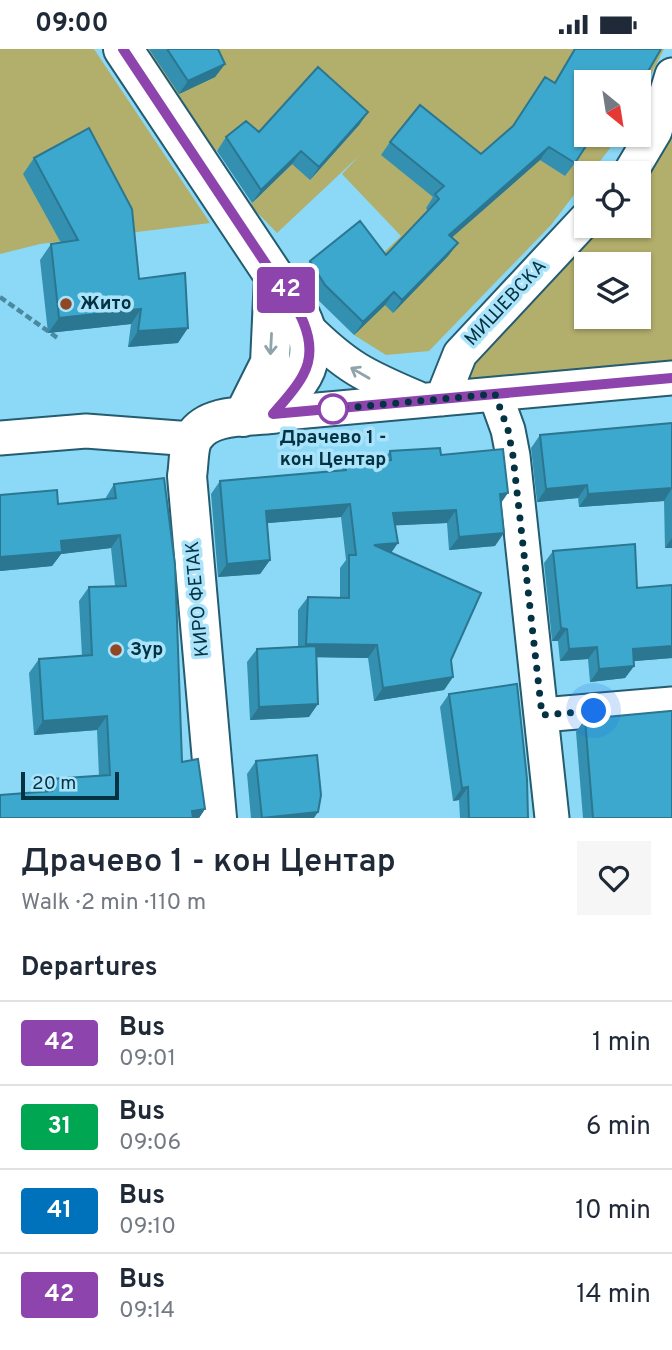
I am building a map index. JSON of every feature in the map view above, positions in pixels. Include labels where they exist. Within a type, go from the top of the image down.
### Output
[{"type":"main road","points":[[123,49],[274,276],[296,303],[305,326],[308,359],[304,374],[258,416],[219,420],[204,427],[192,439]]},
{"type":"main road","points":[[258,416],[270,363],[274,276]]},
{"type":"main road","name":"КИРО ФЕТАК","points":[[192,439],[187,476],[217,818]]},
{"type":"street","points":[[637,161],[654,131],[671,81]]},
{"type":"street","name":"МИШЕВСКА","points":[[432,400],[460,353],[574,232]]},
{"type":"street","points":[[305,326],[335,357],[361,375],[432,400]]},
{"type":"street","points":[[258,416],[672,378]]},
{"type":"street","points":[[495,394],[508,430],[513,456],[552,818]]},
{"type":"street","points":[[0,438],[86,431],[192,439]]},
{"type":"street","points":[[542,715],[672,704]]},
{"type":"path","points":[[0,297],[59,339]]},
{"type":"shaded area","points":[[0,49],[94,49],[210,223],[40,244],[0,254]]},
{"type":"shaded area","points":[[149,49],[664,49],[651,74],[651,70],[574,70],[574,147],[611,147],[600,161],[574,161],[574,195],[551,225],[429,351],[386,355],[354,335],[373,263],[401,236],[342,174],[360,155],[277,233],[250,205],[281,174],[237,134],[206,159],[169,93]]},
{"type":"shaded area","points":[[672,83],[672,378],[442,399],[576,238],[651,238],[651,161],[643,161],[649,147],[651,147]]},
{"type":"building","points":[[167,49],[218,49],[225,64],[188,81]]},
{"type":"building","points":[[575,49],[661,49],[649,70],[574,70],[574,147],[585,147],[576,161],[574,162],[549,147],[449,235],[458,243],[402,300],[394,292],[363,322],[325,285],[310,261],[360,221],[386,255],[439,199],[435,194],[444,186],[390,142],[420,105],[481,154],[513,126],[545,77],[555,83]]},
{"type":"building","points":[[318,67],[368,112],[319,167],[301,151],[261,190],[226,137],[246,121],[259,132]]},
{"type":"building","points":[[89,128],[132,209],[139,279],[185,273],[188,328],[138,331],[141,309],[59,318],[51,244],[78,240],[34,158]]},
{"type":"building","points":[[672,423],[672,488],[588,494],[587,485],[546,489],[540,435]]},
{"type":"building","points":[[440,448],[441,455],[503,449],[508,493],[500,494],[504,533],[459,537],[456,510],[393,513],[398,543],[374,545],[481,593],[451,660],[453,677],[383,688],[377,645],[306,644],[308,597],[349,598],[349,555],[356,555],[350,504],[266,511],[270,560],[227,564],[220,481],[346,470],[345,465],[391,460],[390,451]]},
{"type":"building","points":[[164,478],[175,565],[182,762],[198,759],[205,809],[192,811],[193,818],[0,818],[0,795],[52,791],[51,779],[110,775],[107,716],[43,721],[39,659],[92,655],[89,587],[126,586],[120,535],[61,541],[62,552],[0,557],[0,495],[57,490],[58,504],[116,498],[114,484]]},
{"type":"building","points":[[635,544],[637,588],[672,585],[672,646],[633,649],[634,666],[599,669],[597,647],[569,649],[567,629],[561,628],[553,551]]},
{"type":"building","points":[[316,646],[318,704],[259,707],[257,649]]},
{"type":"building","points":[[517,684],[527,779],[528,818],[469,818],[468,787],[462,788],[449,694]]},
{"type":"building","points":[[672,711],[672,818],[593,818],[585,719]]},
{"type":"building","points":[[317,755],[321,795],[318,812],[262,818],[256,761]]},
{"type":"bus line","name":"42","points":[[123,49],[274,276],[296,303],[305,326],[308,359],[304,374],[273,414],[672,378]]},
{"type":"place","name":"Жито","points":[[66,304]]},
{"type":"place","name":"Драчево 1 - кон Центар","points":[[333,409]]},
{"type":"place","name":"Зур","points":[[116,650]]},
{"type":"route","points":[[333,409],[495,394],[508,430],[513,456],[542,715],[594,711]]}]
